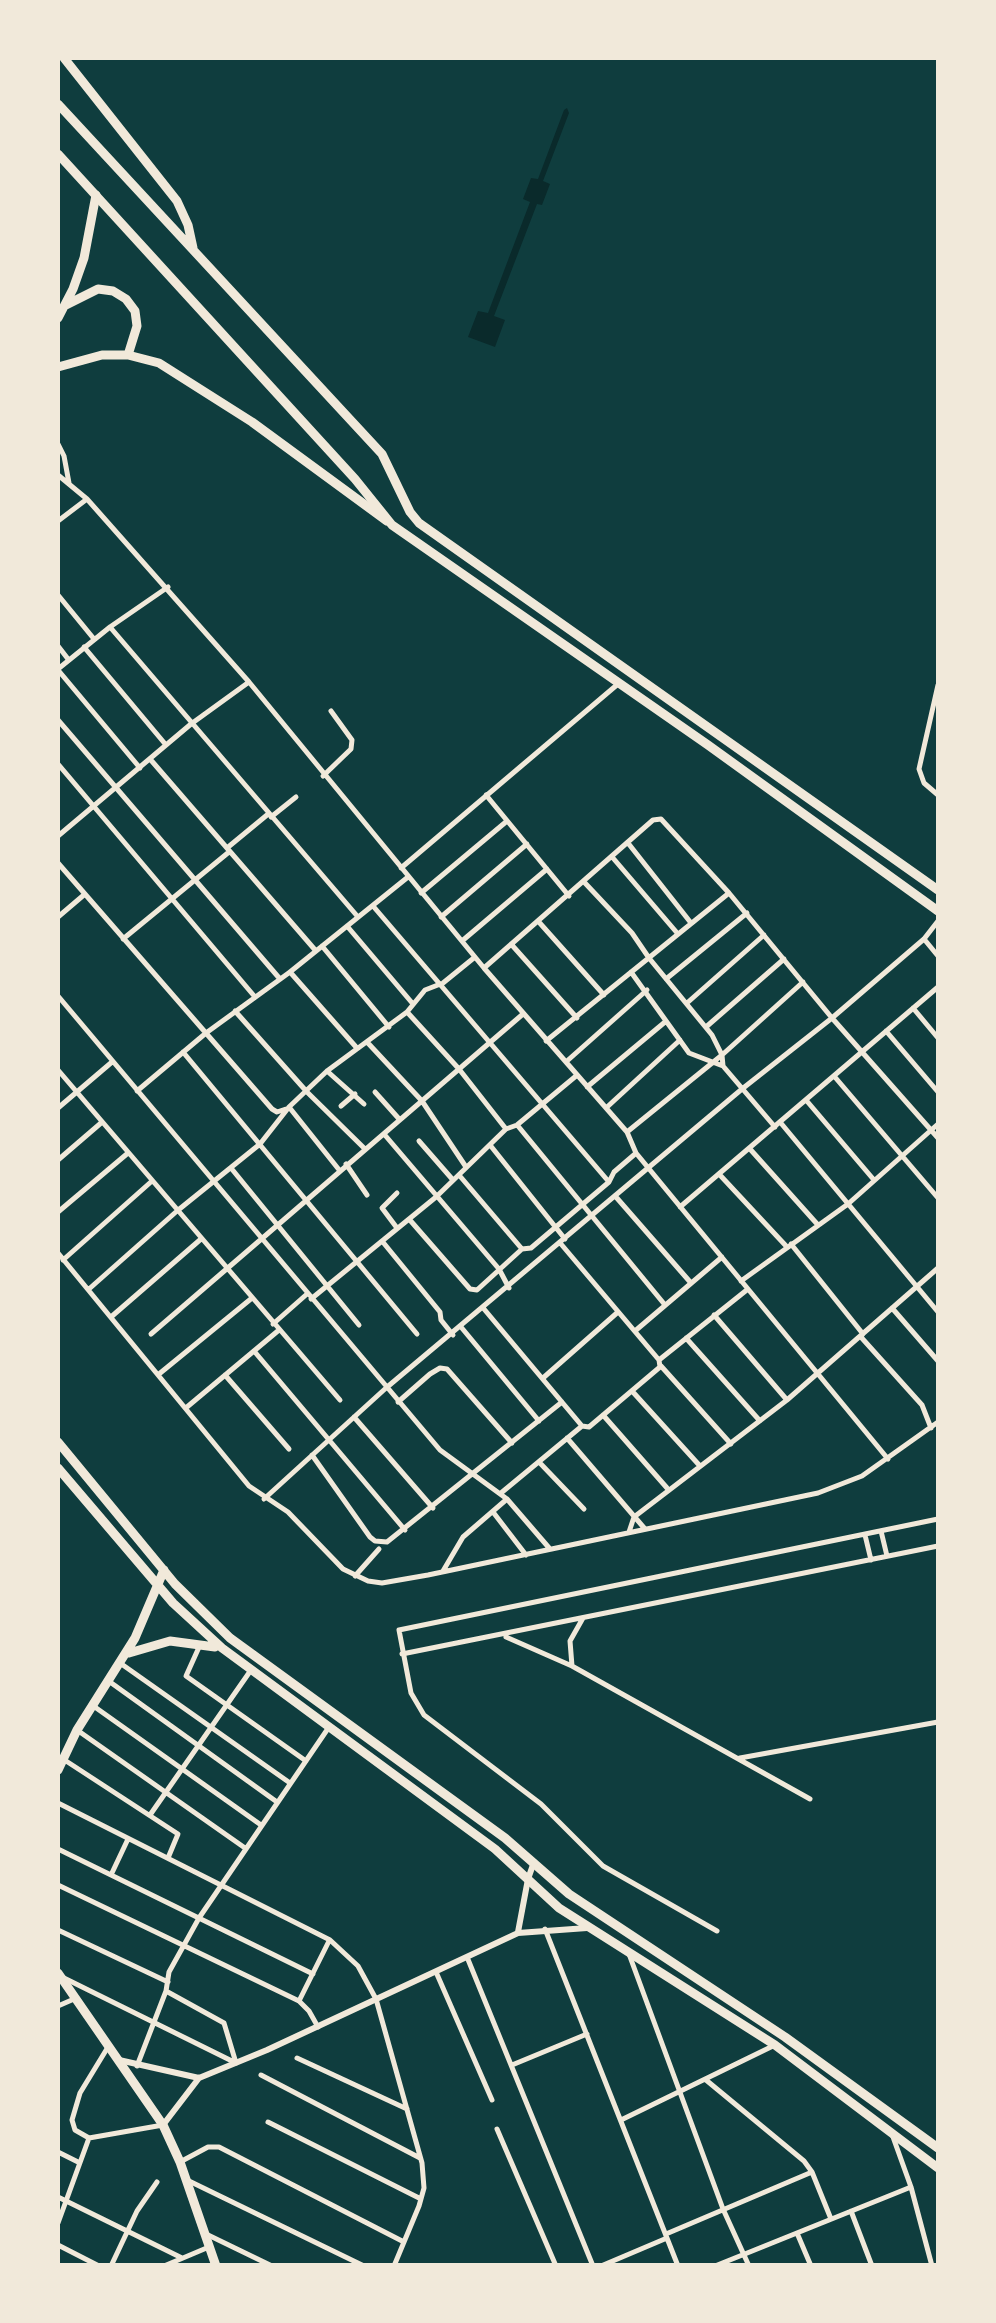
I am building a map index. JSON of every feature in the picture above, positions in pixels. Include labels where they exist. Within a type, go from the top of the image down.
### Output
[{"type":"main road","points":[[64,58],[177,200],[193,250]]},
{"type":"main road","points":[[58,104],[382,454],[419,524],[938,890]]},
{"type":"main road","points":[[58,154],[355,479],[392,525]]},
{"type":"main road","points":[[58,318],[84,258],[96,195]]},
{"type":"main road","points":[[65,306],[98,290],[120,294],[131,304],[137,318],[128,355]]},
{"type":"main road","points":[[58,367],[87,357],[128,355],[160,363],[202,388],[938,911]]},
{"type":"main road","points":[[58,1442],[164,1570],[230,1638],[534,1862],[569,1894],[786,2037],[938,2148]]},
{"type":"main road","points":[[58,1468],[188,1620],[222,1648],[496,1849],[559,1908],[776,2046],[938,2168]]},
{"type":"main road","points":[[58,1770],[77,1730],[123,1658],[164,1570]]},
{"type":"main road","points":[[123,1658],[155,1643],[202,1643],[222,1648]]},
{"type":"main road","points":[[58,1974],[163,2125],[216,2266]]},
{"type":"street","points":[[58,444],[70,484]]},
{"type":"street","points":[[58,475],[87,499],[249,682],[441,917],[627,1132],[636,1153],[888,1459]]},
{"type":"street","points":[[58,521],[87,499]]},
{"type":"street","points":[[140,768],[58,669],[110,626],[168,587]]},
{"type":"street","points":[[58,595],[95,640]]},
{"type":"street","points":[[110,626],[358,917]]},
{"type":"street","points":[[58,646],[69,659]]},
{"type":"street","points":[[84,647],[166,745]]},
{"type":"street","points":[[58,836],[191,724],[249,682]]},
{"type":"street","points":[[401,868],[618,684]]},
{"type":"street","points":[[938,685],[919,769],[924,783],[938,795]]},
{"type":"street","points":[[323,776],[351,748],[352,740],[331,710]]},
{"type":"street","points":[[58,720],[280,979]]},
{"type":"street","points":[[150,759],[388,1027]]},
{"type":"street","points":[[58,764],[254,997]]},
{"type":"street","points":[[486,795],[569,896]]},
{"type":"street","points":[[124,939],[269,816],[296,798]]},
{"type":"street","points":[[484,968],[653,820],[661,819],[729,892],[832,1018],[938,1138]]},
{"type":"street","points":[[422,894],[507,820]]},
{"type":"street","points":[[628,842],[690,923]]},
{"type":"street","points":[[441,917],[527,844]]},
{"type":"street","points":[[613,858],[678,934]]},
{"type":"street","points":[[58,863],[272,1109],[284,1111],[356,1047],[407,1012],[425,990],[442,983],[475,957]]},
{"type":"street","points":[[462,941],[547,869]]},
{"type":"street","points":[[137,1091],[408,877]]},
{"type":"street","points":[[584,882],[632,933],[706,1027],[722,1055],[722,1066]]},
{"type":"street","points":[[546,1040],[729,892]]},
{"type":"street","points":[[58,917],[84,894]]},
{"type":"street","points":[[373,906],[609,1182]]},
{"type":"street","points":[[666,979],[747,914]]},
{"type":"street","points":[[538,921],[604,995]]},
{"type":"street","points":[[264,1499],[386,1388],[924,940],[938,921]]},
{"type":"street","points":[[347,925],[413,1004]]},
{"type":"street","points":[[686,1003],[764,935]]},
{"type":"street","points":[[924,940],[938,956]]},
{"type":"street","points":[[511,944],[577,1018]]},
{"type":"street","points":[[706,1027],[784,959]]},
{"type":"street","points":[[290,972],[356,1047]]},
{"type":"street","points":[[631,972],[689,1053],[722,1066],[848,1204],[938,1312]]},
{"type":"street","points":[[627,1132],[722,1055],[803,982]]},
{"type":"street","points":[[680,1206],[938,988]]},
{"type":"street","points":[[566,1062],[647,990]]},
{"type":"street","points":[[58,996],[440,1450],[507,1500],[550,1549]]},
{"type":"street","points":[[913,1008],[938,1038]]},
{"type":"street","points":[[235,1010],[307,1092],[366,1149]]},
{"type":"street","points":[[407,1012],[506,1129]]},
{"type":"street","points":[[151,1334],[524,1014]]},
{"type":"street","points":[[586,1087],[665,1022]]},
{"type":"street","points":[[886,1032],[938,1092]]},
{"type":"street","points":[[606,1108],[680,1040]]},
{"type":"street","points":[[367,1042],[422,1101],[466,1167]]},
{"type":"street","points":[[183,1052],[418,1334]]},
{"type":"street","points":[[58,1108],[112,1062]]},
{"type":"street","points":[[58,1070],[340,1400]]},
{"type":"street","points":[[327,1071],[364,1104]]},
{"type":"street","points":[[273,1324],[327,1286],[436,1197],[506,1129],[517,1125],[577,1076]]},
{"type":"street","points":[[834,1076],[938,1198]]},
{"type":"street","points":[[375,1092],[400,1120]]},
{"type":"street","points":[[342,1106],[355,1094]]},
{"type":"street","points":[[806,1100],[874,1180]]},
{"type":"street","points":[[88,1289],[177,1210],[260,1144],[288,1107]]},
{"type":"street","points":[[288,1107],[340,1170]]},
{"type":"street","points":[[58,1160],[102,1122]]},
{"type":"street","points":[[741,1281],[848,1204],[938,1124]]},
{"type":"street","points":[[517,1125],[665,1305]]},
{"type":"street","points":[[384,1134],[499,1270],[509,1288]]},
{"type":"street","points":[[419,1141],[522,1249]]},
{"type":"street","points":[[490,1145],[618,1312],[731,1444]]},
{"type":"street","points":[[749,1148],[818,1225]]},
{"type":"street","points":[[58,1212],[128,1153]]},
{"type":"street","points":[[408,1219],[470,1289],[477,1290],[522,1249],[531,1248],[609,1182],[614,1172],[636,1153]]},
{"type":"street","points":[[346,1164],[366,1195]]},
{"type":"street","points":[[230,1168],[359,1325]]},
{"type":"street","points":[[719,1174],[789,1245],[922,1405],[931,1428]]},
{"type":"street","points":[[63,1260],[152,1180]]},
{"type":"street","points":[[397,1194],[382,1208],[397,1228]]},
{"type":"street","points":[[616,1197],[691,1283]]},
{"type":"street","points":[[111,1317],[201,1239]]},
{"type":"street","points":[[382,1241],[440,1312],[441,1320],[453,1335]]},
{"type":"street","points":[[58,1253],[249,1486],[288,1512],[343,1569],[382,1583],[818,1494],[848,1483],[938,1422]]},
{"type":"street","points":[[635,1332],[722,1257]]},
{"type":"street","points":[[628,1532],[634,1517],[787,1400],[938,1268]]},
{"type":"street","points":[[484,1309],[582,1426],[589,1428],[686,1338],[748,1289]]},
{"type":"street","points":[[159,1374],[252,1298]]},
{"type":"street","points":[[892,1308],[938,1362]]},
{"type":"street","points":[[543,1378],[618,1312]]},
{"type":"street","points":[[714,1315],[787,1400]]},
{"type":"street","points":[[461,1328],[539,1420]]},
{"type":"street","points":[[187,1407],[279,1330]]},
{"type":"street","points":[[686,1338],[760,1422]]},
{"type":"street","points":[[254,1351],[405,1530]]},
{"type":"street","points":[[428,1355],[440,1368],[447,1369],[512,1444]]},
{"type":"street","points":[[398,1402],[440,1368]]},
{"type":"street","points":[[225,1375],[290,1449]]},
{"type":"street","points":[[632,1391],[700,1466]]},
{"type":"street","points":[[312,1454],[375,1542],[387,1542],[562,1402]]},
{"type":"street","points":[[603,1415],[667,1489]]},
{"type":"street","points":[[354,1417],[433,1508]]},
{"type":"street","points":[[500,1494],[582,1426]]},
{"type":"street","points":[[567,1438],[645,1529]]},
{"type":"street","points":[[539,1462],[584,1509]]},
{"type":"street","points":[[442,1572],[462,1537],[507,1500]]},
{"type":"street","points":[[493,1512],[526,1554]]},
{"type":"street","points":[[717,1931],[604,1866],[541,1804],[434,1724],[416,1705],[411,1693],[399,1630],[938,1519]]},
{"type":"street","points":[[880,1531],[887,1556]]},
{"type":"street","points":[[865,1535],[871,1560]]},
{"type":"street","points":[[402,1654],[938,1546]]},
{"type":"street","points":[[355,1576],[379,1548]]},
{"type":"street","points":[[572,1666],[570,1641],[582,1618]]},
{"type":"street","points":[[503,1636],[572,1666],[810,1799]]},
{"type":"street","points":[[202,1643],[185,1674],[306,1761]]},
{"type":"street","points":[[123,1658],[290,1783]]},
{"type":"street","points":[[150,1815],[251,1670]]},
{"type":"street","points":[[108,1680],[277,1802]]},
{"type":"street","points":[[92,1706],[261,1825]]},
{"type":"street","points":[[737,1758],[938,1722]]},
{"type":"street","points":[[137,2066],[168,1982],[199,1918],[329,1727]]},
{"type":"street","points":[[77,1730],[245,1848]]},
{"type":"street","points":[[63,1758],[179,1835],[168,1858]]},
{"type":"street","points":[[58,1804],[330,1940],[358,1966],[376,1999],[420,2158],[424,2188],[394,2266]]},
{"type":"street","points":[[111,1875],[128,1839]]},
{"type":"street","points":[[58,1849],[313,1974]]},
{"type":"street","points":[[518,1933],[534,1862]]},
{"type":"street","points":[[58,1885],[299,2001],[318,2027]]},
{"type":"street","points":[[108,2047],[84,2082],[72,2120],[79,2134],[89,2138],[163,2125],[198,2078],[318,2027],[518,1933],[591,1928]]},
{"type":"street","points":[[545,1929],[678,2266]]},
{"type":"street","points":[[58,1930],[168,1982]]},
{"type":"street","points":[[299,2001],[330,1940]]},
{"type":"street","points":[[628,1951],[723,2210],[748,2266]]},
{"type":"street","points":[[468,1957],[597,2266],[812,2172]]},
{"type":"street","points":[[436,1972],[492,2100]]},
{"type":"street","points":[[58,1974],[236,2063]]},
{"type":"street","points":[[166,1991],[224,2023],[236,2063]]},
{"type":"street","points":[[58,2006],[74,1999]]},
{"type":"street","points":[[512,2065],[587,2034]]},
{"type":"street","points":[[622,2120],[776,2046]]},
{"type":"street","points":[[297,2058],[407,2109]]},
{"type":"street","points":[[118,2059],[198,2078]]},
{"type":"street","points":[[262,2075],[420,2158]]},
{"type":"street","points":[[706,2080],[793,2150],[812,2172],[831,2219]]},
{"type":"street","points":[[268,2122],[421,2199]]},
{"type":"street","points":[[496,2129],[556,2266]]},
{"type":"street","points":[[890,2129],[911,2187],[932,2266]]},
{"type":"street","points":[[58,2223],[89,2138]]},
{"type":"street","points":[[180,2162],[208,2147],[219,2147],[404,2242]]},
{"type":"street","points":[[58,2152],[78,2162]]},
{"type":"street","points":[[186,2180],[364,2266]]},
{"type":"street","points":[[111,2266],[157,2182]]},
{"type":"street","points":[[714,2266],[911,2187]]},
{"type":"street","points":[[58,2197],[182,2258]]},
{"type":"street","points":[[851,2211],[872,2266]]},
{"type":"street","points":[[797,2232],[811,2266]]},
{"type":"street","points":[[206,2234],[272,2266]]},
{"type":"street","points":[[58,2246],[99,2266]]},
{"type":"street","points":[[164,2266],[209,2248]]},
{"type":"water","points":[[567,108],[569,113],[543,181],[550,184],[542,205],[537,204],[494,316],[505,320],[495,347],[468,337],[478,311],[488,313],[530,202],[523,199],[531,178],[538,179]]}]
